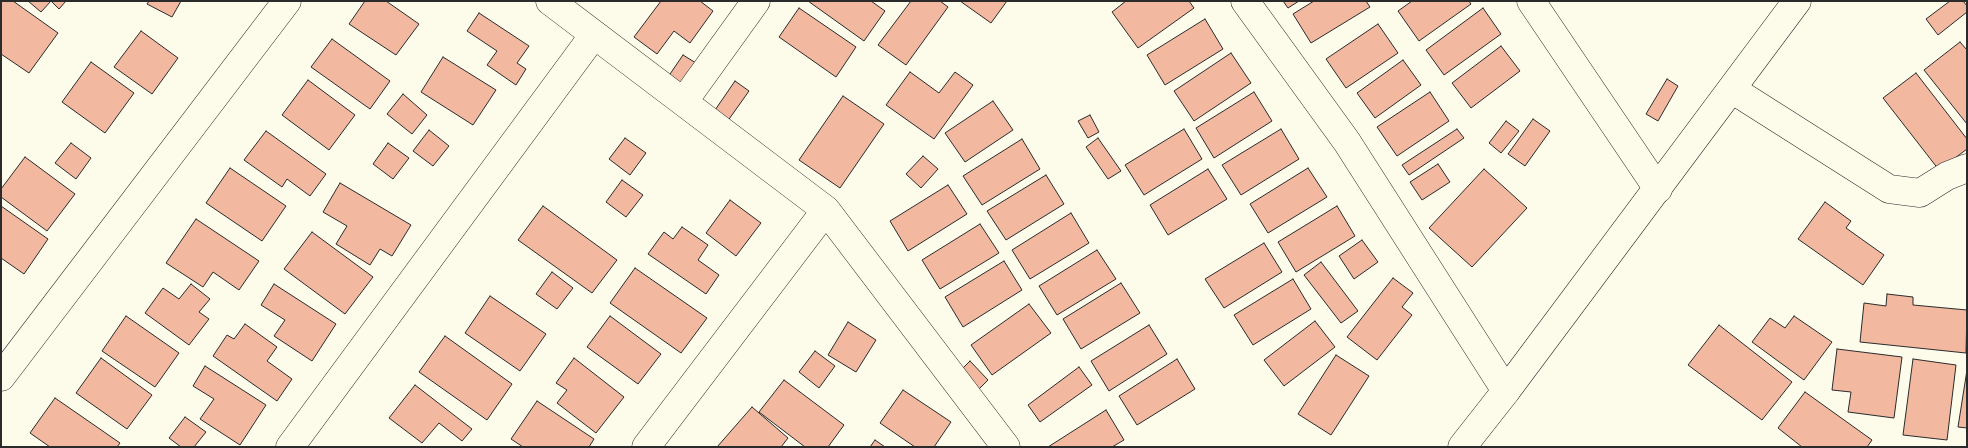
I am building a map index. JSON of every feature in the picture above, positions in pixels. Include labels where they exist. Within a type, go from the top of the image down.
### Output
[{"type":"street","points":[[1,377],[287,1]]},
{"type":"street","points":[[550,1],[826,210],[1006,447]]},
{"type":"street","points":[[684,101],[756,1]]},
{"type":"street","points":[[1245,1],[1347,142],[1506,391]]},
{"type":"street","points":[[1531,1],[1658,189]]},
{"type":"street","points":[[1462,447],[1733,90],[1797,1]]},
{"type":"street","points":[[290,447],[594,36]]},
{"type":"street","points":[[1733,90],[1889,189],[1920,193],[1947,176],[1967,168]]},
{"type":"street","points":[[646,447],[826,210]]},
{"type":"building","points":[[1,1],[13,1],[58,33],[29,73],[1,54]]},
{"type":"building","points":[[28,1],[51,1],[41,12]]},
{"type":"building","points":[[51,1],[66,1],[59,9]]},
{"type":"building","points":[[149,1],[181,1],[172,17],[147,4]]},
{"type":"building","points":[[365,1],[386,1],[419,24],[396,55],[349,24]]},
{"type":"building","points":[[661,1],[700,1],[713,11],[690,43],[674,31],[657,54],[634,37]]},
{"type":"building","points":[[808,1],[871,1],[885,11],[864,41]]},
{"type":"building","points":[[911,1],[940,1],[948,7],[906,65],[878,45]]},
{"type":"building","points":[[960,1],[1007,1],[991,23]]},
{"type":"building","points":[[1126,1],[1189,1],[1194,8],[1138,48],[1112,12]]},
{"type":"building","points":[[1283,1],[1299,1],[1288,8]]},
{"type":"building","points":[[1314,1],[1366,1],[1370,7],[1311,43],[1293,14]]},
{"type":"building","points":[[1412,1],[1469,1],[1471,4],[1419,41],[1398,11]]},
{"type":"building","points":[[1950,1],[1963,1],[1967,6],[1967,12],[1938,35],[1926,19]]},
{"type":"building","points":[[799,8],[856,47],[836,77],[779,37]]},
{"type":"building","points":[[1483,8],[1501,34],[1444,75],[1426,50]]},
{"type":"building","points":[[479,13],[529,46],[517,63],[526,69],[516,85],[487,65],[497,51],[467,31]]},
{"type":"building","points":[[1205,19],[1223,49],[1165,85],[1147,55]]},
{"type":"building","points":[[1378,24],[1398,53],[1346,88],[1326,59]]},
{"type":"building","points":[[141,31],[178,58],[152,94],[114,67]]},
{"type":"building","points":[[332,39],[390,81],[370,109],[311,67]]},
{"type":"building","points":[[1960,42],[1967,50],[1967,124],[1924,70]]},
{"type":"building","points":[[1501,46],[1520,71],[1471,108],[1452,83]]},
{"type":"building","points":[[1231,53],[1251,83],[1194,121],[1174,91]]},
{"type":"building","points":[[683,55],[696,63],[681,86],[668,77]]},
{"type":"building","points":[[443,57],[496,90],[473,125],[421,92]]},
{"type":"building","points":[[1403,60],[1421,85],[1375,118],[1357,93]]},
{"type":"building","points":[[91,62],[134,93],[105,133],[62,102]]},
{"type":"building","points":[[910,72],[939,93],[955,72],[973,85],[934,139],[886,105]]},
{"type":"building","points":[[1916,73],[1967,139],[1967,149],[1939,170],[1883,98]]},
{"type":"building","points":[[1667,79],[1678,86],[1658,121],[1646,114]]},
{"type":"building","points":[[308,80],[355,115],[329,150],[282,115]]},
{"type":"building","points":[[735,81],[749,91],[727,122],[713,113]]},
{"type":"building","points":[[1254,92],[1272,121],[1214,158],[1196,128]]},
{"type":"building","points":[[1430,92],[1449,121],[1397,156],[1377,127]]},
{"type":"building","points":[[403,94],[427,115],[412,134],[387,114]]},
{"type":"building","points":[[843,96],[884,124],[840,188],[799,160]]},
{"type":"building","points":[[993,101],[1013,130],[965,162],[945,133]]},
{"type":"building","points":[[1090,115],[1099,132],[1088,138],[1078,121]]},
{"type":"building","points":[[1533,119],[1550,131],[1525,166],[1508,154]]},
{"type":"building","points":[[1506,121],[1519,131],[1501,153],[1489,143]]},
{"type":"building","points":[[1184,129],[1202,159],[1144,195],[1125,165]]},
{"type":"building","points":[[1281,129],[1299,159],[1241,195],[1222,165]]},
{"type":"building","points":[[1457,129],[1464,138],[1409,175],[1402,165]]},
{"type":"building","points":[[429,130],[449,146],[433,166],[413,151]]},
{"type":"building","points":[[266,131],[326,174],[310,196],[287,179],[282,187],[244,160]]},
{"type":"building","points":[[625,138],[646,153],[630,175],[609,159]]},
{"type":"building","points":[[1098,138],[1121,171],[1108,179],[1086,147]]},
{"type":"building","points":[[1022,139],[1040,169],[982,205],[963,176]]},
{"type":"building","points":[[71,143],[91,158],[76,179],[55,163]]},
{"type":"building","points":[[388,143],[409,158],[393,179],[373,164]]},
{"type":"building","points":[[923,156],[938,169],[921,188],[906,174]]},
{"type":"building","points":[[25,157],[75,194],[47,231],[1,197],[1,189]]},
{"type":"building","points":[[1438,164],[1450,182],[1422,200],[1410,182]]},
{"type":"building","points":[[230,168],[286,206],[262,241],[206,203]]},
{"type":"building","points":[[1308,168],[1327,197],[1268,233],[1250,204]]},
{"type":"building","points":[[1208,169],[1227,199],[1168,235],[1150,205]]},
{"type":"building","points":[[1484,169],[1527,208],[1472,267],[1429,228]]},
{"type":"building","points":[[1046,175],[1064,204],[1006,240],[987,211]]},
{"type":"building","points":[[622,180],[643,195],[626,217],[606,202]]},
{"type":"building","points":[[340,183],[411,225],[392,256],[380,249],[370,265],[336,244],[347,226],[323,212]]},
{"type":"building","points":[[948,185],[967,214],[908,251],[890,221]]},
{"type":"building","points":[[730,200],[761,223],[736,256],[706,233]]},
{"type":"building","points":[[1825,202],[1851,221],[1846,228],[1884,255],[1863,285],[1798,239]]},
{"type":"building","points":[[1,206],[48,239],[24,274],[1,258]]},
{"type":"building","points":[[543,206],[617,260],[592,293],[518,240]]},
{"type":"building","points":[[1337,206],[1355,236],[1296,272],[1278,242]]},
{"type":"building","points":[[1071,213],[1089,243],[1030,279],[1012,250]]},
{"type":"building","points":[[196,219],[259,261],[239,290],[213,272],[203,287],[166,263]]},
{"type":"building","points":[[980,224],[999,253],[940,289],[922,260]]},
{"type":"building","points":[[682,227],[708,245],[698,260],[719,275],[706,294],[648,254],[664,232],[673,239]]},
{"type":"building","points":[[312,232],[373,277],[345,314],[284,269]]},
{"type":"building","points":[[1362,240],[1378,262],[1354,279],[1339,256]]},
{"type":"building","points":[[1264,243],[1282,272],[1224,308],[1205,279]]},
{"type":"building","points":[[1097,250],[1116,279],[1057,315],[1039,286]]},
{"type":"building","points":[[1004,261],[1022,290],[963,327],[945,297]]},
{"type":"building","points":[[1321,262],[1358,311],[1341,323],[1304,275]]},
{"type":"building","points":[[635,268],[707,318],[681,353],[610,303]]},
{"type":"building","points":[[552,272],[573,288],[557,309],[536,294]]},
{"type":"building","points":[[1393,278],[1413,293],[1402,307],[1412,315],[1377,360],[1347,337]]},
{"type":"building","points":[[1293,279],[1311,309],[1253,345],[1234,315]]},
{"type":"building","points":[[1121,283],[1140,313],[1081,349],[1063,319]]},
{"type":"building","points":[[191,284],[210,299],[199,312],[209,319],[189,345],[145,313],[163,288],[179,299]]},
{"type":"building","points":[[274,284],[336,324],[312,361],[274,336],[285,320],[261,305]]},
{"type":"building","points":[[1887,294],[1913,297],[1913,305],[1967,310],[1966,353],[1860,342],[1864,303],[1886,306]]},
{"type":"building","points":[[490,296],[546,334],[520,371],[465,333]]},
{"type":"building","points":[[1029,304],[1051,333],[992,375],[971,345]]},
{"type":"building","points":[[126,316],[179,353],[155,387],[102,351]]},
{"type":"building","points":[[610,316],[661,354],[638,384],[587,347]]},
{"type":"building","points":[[1794,316],[1832,342],[1804,380],[1752,342],[1770,318],[1785,328]]},
{"type":"building","points":[[1315,321],[1335,347],[1284,386],[1264,360]]},
{"type":"building","points":[[848,322],[876,340],[856,372],[828,355]]},
{"type":"building","points":[[245,324],[277,347],[267,361],[292,379],[277,401],[213,356],[227,335],[234,339]]},
{"type":"building","points":[[1149,325],[1167,354],[1109,391],[1091,361]]},
{"type":"building","points":[[1719,325],[1792,382],[1762,420],[1688,365]]},
{"type":"building","points":[[445,336],[512,384],[487,420],[419,372]]},
{"type":"building","points":[[1837,349],[1902,357],[1894,418],[1848,412],[1851,392],[1832,390]]},
{"type":"building","points":[[815,351],[835,366],[819,388],[799,372]]},
{"type":"building","points":[[1336,355],[1369,376],[1331,435],[1298,414]]},
{"type":"building","points":[[101,358],[152,395],[127,429],[76,393]]},
{"type":"building","points":[[574,358],[624,397],[596,433],[557,403],[567,390],[556,383]]},
{"type":"building","points":[[1177,359],[1195,389],[1137,425],[1119,396]]},
{"type":"building","points":[[1913,359],[1956,365],[1947,440],[1903,435]]},
{"type":"building","points":[[970,361],[988,380],[979,389],[961,370]]},
{"type":"building","points":[[205,366],[266,405],[240,445],[200,419],[214,399],[193,386]]},
{"type":"building","points":[[1079,367],[1092,385],[1040,422],[1028,405]]},
{"type":"building","points":[[1967,370],[1967,428],[1958,427]]},
{"type":"building","points":[[784,380],[844,425],[828,447],[805,447],[759,412]]},
{"type":"building","points":[[415,385],[472,429],[462,441],[439,423],[422,443],[389,418]]},
{"type":"building","points":[[903,390],[951,422],[934,447],[915,447],[880,423]]},
{"type":"building","points":[[1805,392],[1872,440],[1867,447],[1802,447],[1778,428]]},
{"type":"building","points":[[55,398],[120,443],[117,447],[50,447],[30,433]]},
{"type":"building","points":[[537,401],[594,439],[589,447],[523,447],[511,439]]},
{"type":"building","points":[[752,407],[788,438],[781,447],[717,447]]},
{"type":"building","points":[[1106,410],[1124,440],[1112,447],[1048,447]]},
{"type":"building","points":[[185,417],[206,432],[194,447],[181,447],[169,438]]},
{"type":"building","points":[[875,440],[885,447],[870,447]]}]
